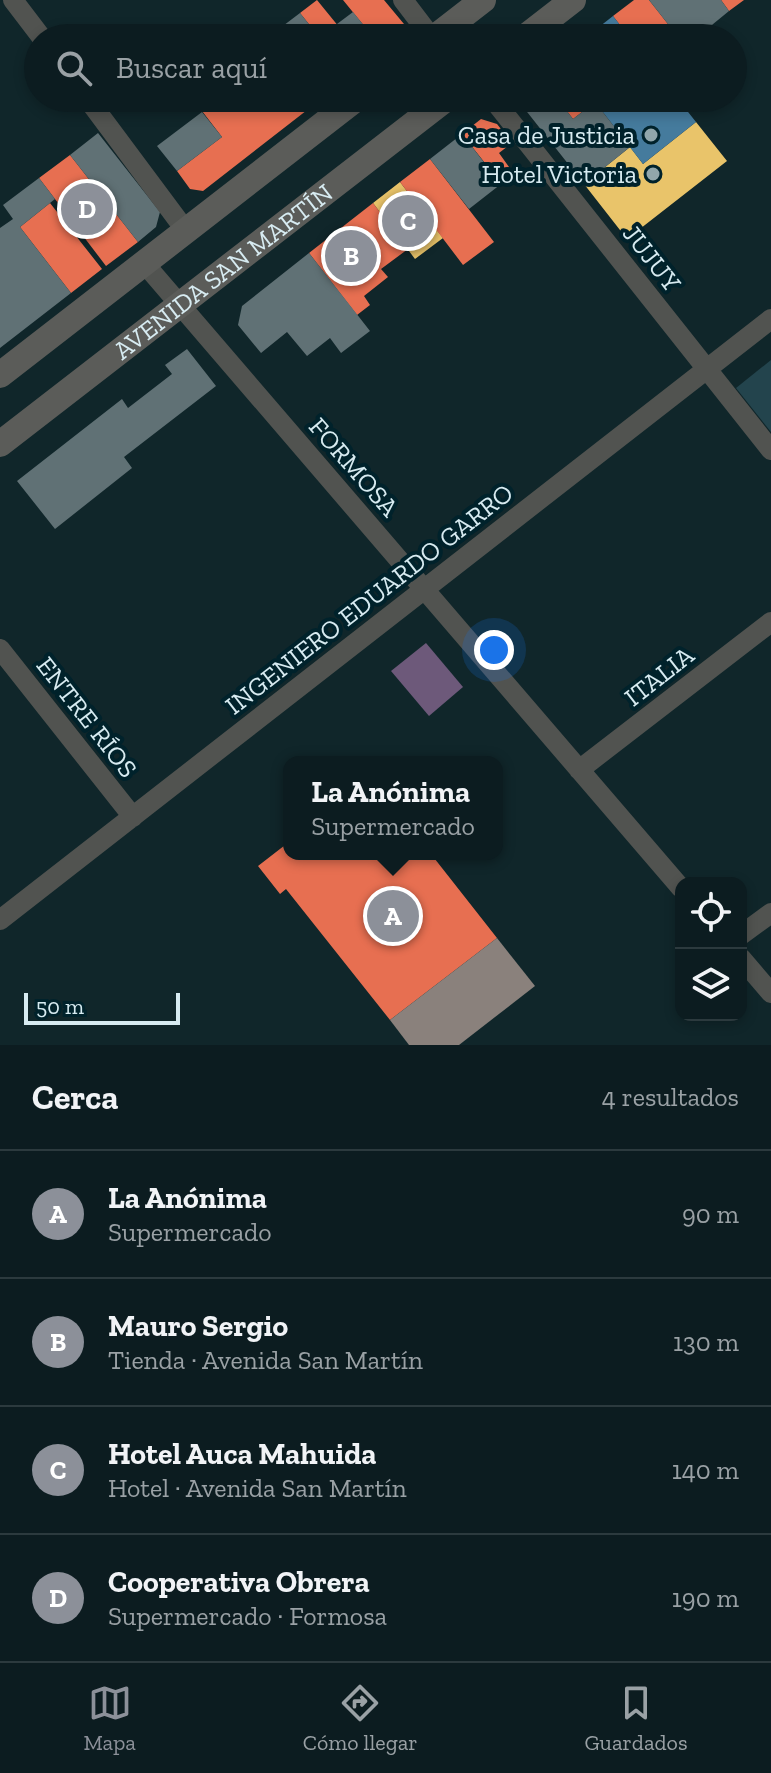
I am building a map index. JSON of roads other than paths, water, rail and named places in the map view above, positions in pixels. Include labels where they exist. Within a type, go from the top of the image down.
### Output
[{"type":"main road","points":[[451,24],[483,0]]},
{"type":"main road","points":[[542,24],[573,0]]},
{"type":"main road","name":"AVENIDA SAN MARTÍN","points":[[0,375],[339,112]]},
{"type":"main road","name":"AVENIDA SAN MARTÍN","points":[[0,444],[429,112]]},
{"type":"street","points":[[13,0],[31,24]]},
{"type":"street","points":[[403,0],[422,24]]},
{"type":"street","points":[[97,112],[186,231]]},
{"type":"street","name":"JUJUY","points":[[503,112],[771,450]]},
{"type":"street","name":"FORMOSA","points":[[144,263],[675,881]]},
{"type":"street","name":"INGENIERO EDUARDO GARRO","points":[[0,920],[771,319]]},
{"type":"street","name":"ITALIA","points":[[579,770],[771,622]]},
{"type":"street","name":"ENTRE RÍOS","points":[[0,649],[133,817]]},
{"type":"street","points":[[747,931],[771,913]]},
{"type":"street","points":[[747,965],[771,993]]},
{"type":"place","name":"Casa de Justicia","points":[[651,135]]},
{"type":"place","name":"Hotel Victoria","points":[[653,174]]},
{"type":"place","name":"Cooperativa Obrera","points":[[87,209]]},
{"type":"place","name":"Hotel Auca Mahuida","points":[[408,221]]},
{"type":"place","name":"Mauro Sergio","points":[[351,256]]},
{"type":"place","name":"La Anónima","points":[[393,916]]}]
